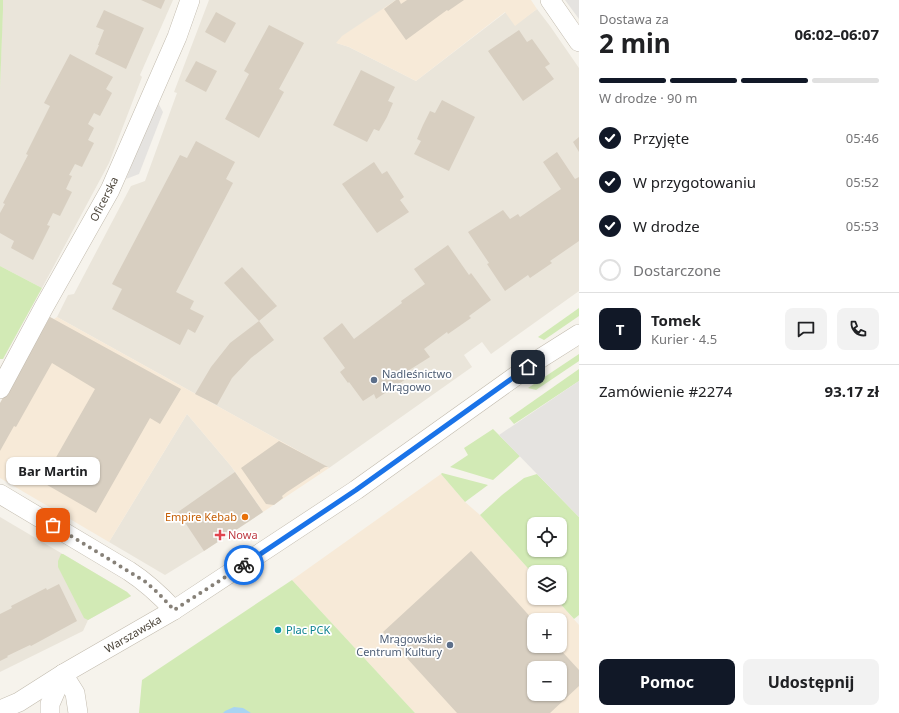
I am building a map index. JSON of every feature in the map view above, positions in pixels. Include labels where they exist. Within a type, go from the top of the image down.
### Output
[{"type":"street","name":"Oficerska","points":[[0,389],[110,190],[177,37],[190,0]]},
{"type":"street","points":[[550,0],[579,42]]},
{"type":"street","name":"Warszawska","points":[[0,710],[19,702],[63,674],[174,610],[356,490],[541,358],[579,334]]},
{"type":"street","points":[[0,494],[129,570],[146,582],[174,610]]},
{"type":"street","points":[[50,713],[50,704],[63,674]]},
{"type":"street","points":[[63,674],[75,693],[78,713]]},
{"type":"shaded area","points":[[3,0],[173,0],[140,75],[142,77],[109,163],[42,288],[0,266],[0,89]]},
{"type":"shaded area","points":[[209,0],[396,0],[337,43],[349,47],[416,81],[506,12],[515,25],[537,9],[579,68],[579,291],[491,354],[482,342],[464,355],[472,367],[329,468],[57,317],[68,295],[74,294],[131,186],[145,181],[177,93],[174,92]]},
{"type":"shaded area","points":[[396,0],[531,0],[537,9],[515,26],[505,12],[416,81],[349,47],[336,43],[342,36]]},
{"type":"shaded area","points":[[565,0],[579,0],[579,19]]},
{"type":"shaded area","points":[[157,101],[163,112],[139,174],[126,179]]},
{"type":"shaded area","points":[[50,317],[54,319],[57,317],[329,468],[263,512],[231,466],[187,414],[109,542],[0,478],[0,403]]},
{"type":"shaded area","points":[[579,381],[579,517],[499,435]]},
{"type":"shaded area","points":[[187,414],[231,466],[263,512],[165,575],[109,542]]},
{"type":"shaded area","points":[[441,474],[465,502],[480,515],[527,567],[527,605],[561,605],[579,625],[579,713],[415,713],[292,580]]},
{"type":"shaded area","points":[[0,517],[127,592],[131,596],[88,620],[83,631],[0,672]]},
{"type":"green space","points":[[0,0],[3,0],[3,10],[0,89]]},
{"type":"green space","points":[[0,266],[42,288],[3,359],[0,359]]},
{"type":"green space","points":[[579,308],[579,316],[544,340],[538,337]]},
{"type":"green space","points":[[579,354],[579,361],[536,390],[528,388]]},
{"type":"green space","points":[[579,369],[579,381],[514,424],[509,418]]},
{"type":"green space","points":[[493,429],[520,456],[493,480],[450,467],[468,455],[464,448]]},
{"type":"green space","points":[[442,473],[488,485],[465,502],[441,474]]},
{"type":"green space","points":[[537,474],[579,517],[579,615],[574,619],[561,605],[567,605],[567,565],[527,565],[527,567],[480,515],[524,478]]},
{"type":"green space","points":[[61,554],[127,592],[131,596],[88,620],[84,618],[58,567],[58,561]]},
{"type":"green space","name":"Plac PCK","points":[[292,580],[415,713],[139,713],[142,680]]},
{"type":"water","points":[[234,707],[243,708],[251,713],[223,713]]},
{"type":"building","points":[[141,0],[165,0],[161,9]]},
{"type":"building","points":[[396,0],[399,0],[401,4],[407,0],[464,0],[448,11],[447,10],[406,40],[384,9]]},
{"type":"building","points":[[104,10],[144,28],[126,69],[95,54],[104,30],[96,27]]},
{"type":"building","points":[[216,12],[236,23],[225,43],[205,32]]},
{"type":"building","points":[[269,25],[304,43],[279,89],[284,92],[259,138],[225,119],[249,74],[244,71]]},
{"type":"building","points":[[519,30],[527,42],[532,39],[550,64],[545,67],[554,79],[523,101],[488,51]]},
{"type":"building","points":[[70,54],[113,77],[106,89],[112,93],[100,116],[94,113],[88,124],[94,128],[88,140],[94,143],[82,167],[75,164],[69,175],[72,176],[66,189],[72,192],[60,216],[53,213],[47,225],[50,226],[33,260],[11,248],[14,241],[0,233],[0,213],[5,204],[3,203],[28,155],[26,154],[50,106],[44,103]]},
{"type":"building","points":[[196,61],[217,71],[206,92],[185,81]]},
{"type":"building","points":[[361,70],[395,87],[388,101],[393,103],[387,117],[379,131],[374,129],[367,142],[333,125]]},
{"type":"building","points":[[442,100],[475,117],[449,171],[414,154],[421,141],[417,139],[430,111],[435,113]]},
{"type":"building","points":[[579,137],[579,152],[573,142]]},
{"type":"building","points":[[196,141],[235,162],[226,179],[233,183],[176,292],[194,301],[190,309],[204,316],[195,333],[188,329],[180,345],[112,309],[122,289],[112,284],[180,155],[187,158]]},
{"type":"building","points":[[557,152],[575,179],[579,177],[579,241],[550,261],[552,263],[530,278],[528,275],[505,291],[487,264],[489,263],[468,232],[503,210],[510,219],[518,214],[520,217],[561,189],[543,162]]},
{"type":"building","points":[[374,162],[382,174],[387,171],[404,197],[400,200],[409,212],[377,233],[342,184]]},
{"type":"building","points":[[448,245],[469,275],[471,273],[491,300],[469,316],[471,318],[448,334],[447,332],[424,349],[430,357],[403,374],[406,379],[376,399],[374,394],[363,401],[340,372],[345,368],[323,338],[342,323],[354,339],[402,303],[401,301],[425,284],[414,269]]},
{"type":"building","points":[[242,267],[277,306],[259,321],[224,283]]},
{"type":"building","points":[[50,317],[181,389],[160,424],[150,418],[96,513],[42,482],[95,389],[52,363],[16,427],[14,426],[0,451],[0,403]]},
{"type":"building","points":[[259,321],[274,340],[251,358],[232,378],[217,405],[195,394],[211,367],[230,343]]},
{"type":"building","points":[[279,441],[328,467],[320,470],[320,472],[319,471],[287,492],[282,496],[283,498],[274,505],[266,504],[241,468]]},
{"type":"building","points":[[235,472],[263,512],[204,551],[178,512]]},
{"type":"building","points":[[471,551],[527,613],[527,653],[563,653],[579,670],[579,686],[567,697],[567,661],[527,661],[527,701],[563,701],[550,713],[457,713],[383,632]]},
{"type":"building","points":[[59,584],[77,621],[31,646],[30,645],[7,656],[8,657],[0,661],[0,614],[12,608],[11,606],[46,588],[47,590]]},
{"type":"way so far","points":[[53,525],[129,570],[146,582],[174,610],[244,565]]},
{"type":"place","name":"Nadleśnictwo Mrągowo","points":[[374,380]]},
{"type":"place","name":"Empire Kebab","points":[[245,517]]},
{"type":"place","name":"Bar Martin","points":[[53,525]]},
{"type":"place","name":"Nowa","points":[[220,535]]},
{"type":"place","name":"Plac PCK","points":[[278,630]]},
{"type":"place","name":"Mrągowskie Centrum Kultury","points":[[450,645]]},
{"type":"route","points":[[244,565],[356,490],[528,367]]}]
